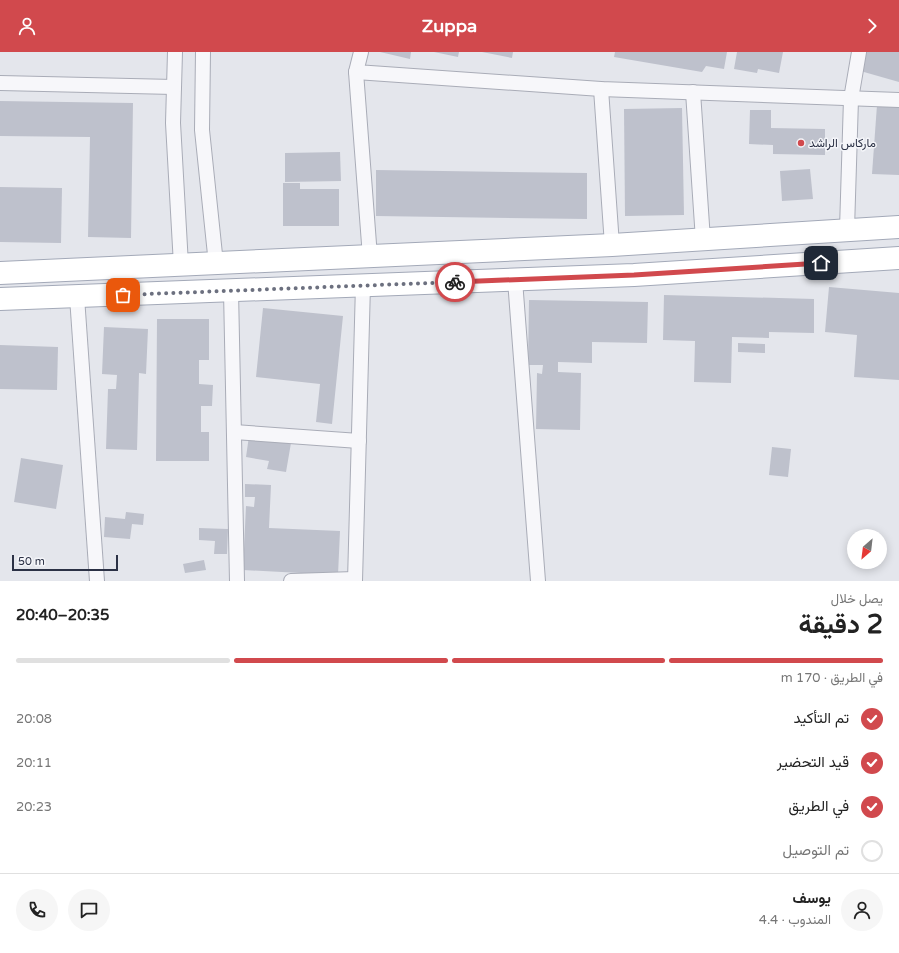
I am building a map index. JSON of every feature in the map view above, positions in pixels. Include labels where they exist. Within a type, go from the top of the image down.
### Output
[{"type":"main road","points":[[0,273],[612,245],[899,227]]},
{"type":"main road","points":[[0,300],[634,275],[899,258]]},
{"type":"street","points":[[175,52],[173,123],[181,265]]},
{"type":"street","points":[[203,52],[202,130],[216,264]]},
{"type":"street","points":[[361,52],[356,72],[370,257]]},
{"type":"street","points":[[848,229],[851,99],[859,52]]},
{"type":"street","points":[[356,72],[601,89],[899,100]]},
{"type":"street","points":[[0,83],[174,87]]},
{"type":"street","points":[[601,89],[612,245]]},
{"type":"street","points":[[693,92],[703,240]]},
{"type":"street","points":[[515,280],[538,581]]},
{"type":"street","points":[[291,581],[355,580],[363,286]]},
{"type":"street","points":[[230,291],[237,581]]},
{"type":"street","points":[[77,296],[97,581]]},
{"type":"street","points":[[234,432],[359,441]]},
{"type":"building","points":[[380,52],[411,52],[410,59]]},
{"type":"building","points":[[434,52],[459,52],[458,57]]},
{"type":"building","points":[[482,52],[513,52],[512,58]]},
{"type":"building","points":[[615,52],[727,52],[724,69],[706,66],[702,72],[614,57]]},
{"type":"building","points":[[737,52],[783,52],[779,73],[758,69],[757,73],[734,69]]},
{"type":"building","points":[[863,52],[899,52],[899,82],[857,70]]},
{"type":"building","points":[[0,101],[133,103],[131,238],[88,237],[90,137],[0,136]]},
{"type":"building","points":[[877,105],[899,107],[899,175],[872,174]]},
{"type":"building","points":[[682,108],[684,215],[625,216],[624,109]]},
{"type":"building","points":[[750,110],[771,110],[771,128],[825,129],[825,155],[773,154],[773,145],[749,144]]},
{"type":"building","points":[[340,152],[341,181],[285,182],[285,153]]},
{"type":"building","points":[[810,169],[813,199],[782,201],[780,171]]},
{"type":"building","points":[[376,170],[587,173],[587,219],[376,216]]},
{"type":"building","points":[[283,183],[300,183],[300,189],[339,189],[339,226],[283,226]]},
{"type":"building","points":[[0,187],[62,188],[61,243],[0,242]]},
{"type":"building","points":[[829,287],[899,293],[899,380],[854,377],[857,335],[825,332]]},
{"type":"building","points":[[664,295],[814,299],[814,333],[769,332],[769,338],[732,337],[731,383],[694,382],[695,341],[663,340]]},
{"type":"building","points":[[529,300],[648,302],[647,343],[592,342],[592,363],[558,362],[558,372],[581,373],[580,430],[536,429],[537,373],[542,374],[543,365],[528,365]]},
{"type":"building","points":[[263,308],[343,316],[332,424],[316,422],[320,384],[256,377]]},
{"type":"building","points":[[157,319],[209,319],[209,360],[199,360],[199,384],[213,385],[212,406],[201,406],[201,432],[209,432],[209,461],[156,461]]},
{"type":"building","points":[[104,327],[148,329],[146,374],[139,373],[137,450],[106,449],[108,389],[116,389],[117,375],[102,374]]},
{"type":"building","points":[[738,343],[765,344],[765,353],[738,352]]},
{"type":"building","points":[[0,345],[58,347],[57,390],[0,389]]},
{"type":"building","points":[[249,436],[291,443],[286,472],[267,469],[269,461],[246,457]]},
{"type":"building","points":[[772,447],[791,449],[788,477],[769,475]]},
{"type":"building","points":[[21,458],[63,465],[56,509],[14,502]]},
{"type":"building","points":[[245,484],[271,485],[269,528],[340,531],[338,575],[243,570],[246,506],[254,507],[255,497],[245,497]]},
{"type":"building","points":[[126,512],[144,514],[143,525],[132,524],[130,539],[104,537],[105,517],[125,519]]},
{"type":"building","points":[[199,528],[228,529],[227,554],[214,554],[215,541],[199,540]]},
{"type":"building","points":[[204,560],[206,570],[185,573],[183,564]]},
{"type":"way so far","points":[[123,295],[455,282]]},
{"type":"place","name":"ماركاس الراشد","points":[[801,143]]},
{"type":"route","points":[[455,282],[634,275],[821,263]]}]
